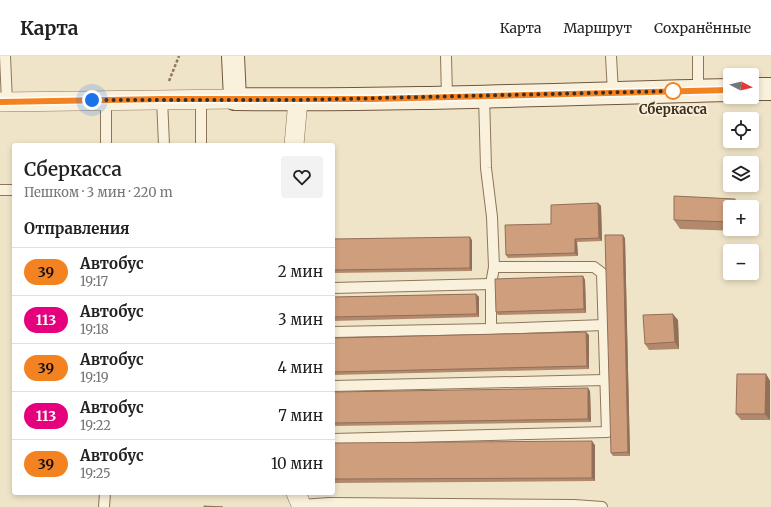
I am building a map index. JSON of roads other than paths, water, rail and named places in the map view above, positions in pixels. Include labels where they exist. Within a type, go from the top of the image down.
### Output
[{"type":"street","points":[[234,56],[235,99]]},
{"type":"street","points":[[759,89],[771,89]]},
{"type":"street","points":[[3,102],[106,100],[165,92],[201,99],[298,100],[723,90]]},
{"type":"street","points":[[294,143],[298,100]]},
{"type":"lane","points":[[3,102],[5,56]]},
{"type":"lane","points":[[446,56],[447,97]]},
{"type":"lane","points":[[611,56],[613,93]]},
{"type":"lane","points":[[698,56],[698,91]]},
{"type":"lane","points":[[164,143],[165,92]]},
{"type":"lane","points":[[484,96],[486,168],[492,217],[494,267],[491,284],[492,329]]},
{"type":"lane","points":[[201,99],[201,143]]},
{"type":"lane","points":[[106,100],[106,143]]},
{"type":"lane","points":[[0,190],[12,190]]},
{"type":"lane","points":[[335,439],[607,432],[602,273],[594,268],[494,267]]},
{"type":"lane","points":[[335,288],[491,284]]},
{"type":"lane","points":[[335,332],[604,325]]},
{"type":"lane","points":[[335,386],[605,380]]},
{"type":"lane","points":[[104,507],[105,495]]},
{"type":"lane","points":[[299,502],[566,505],[602,507]]},
{"type":"place","name":"Сберкасса","points":[[673,91]]}]
